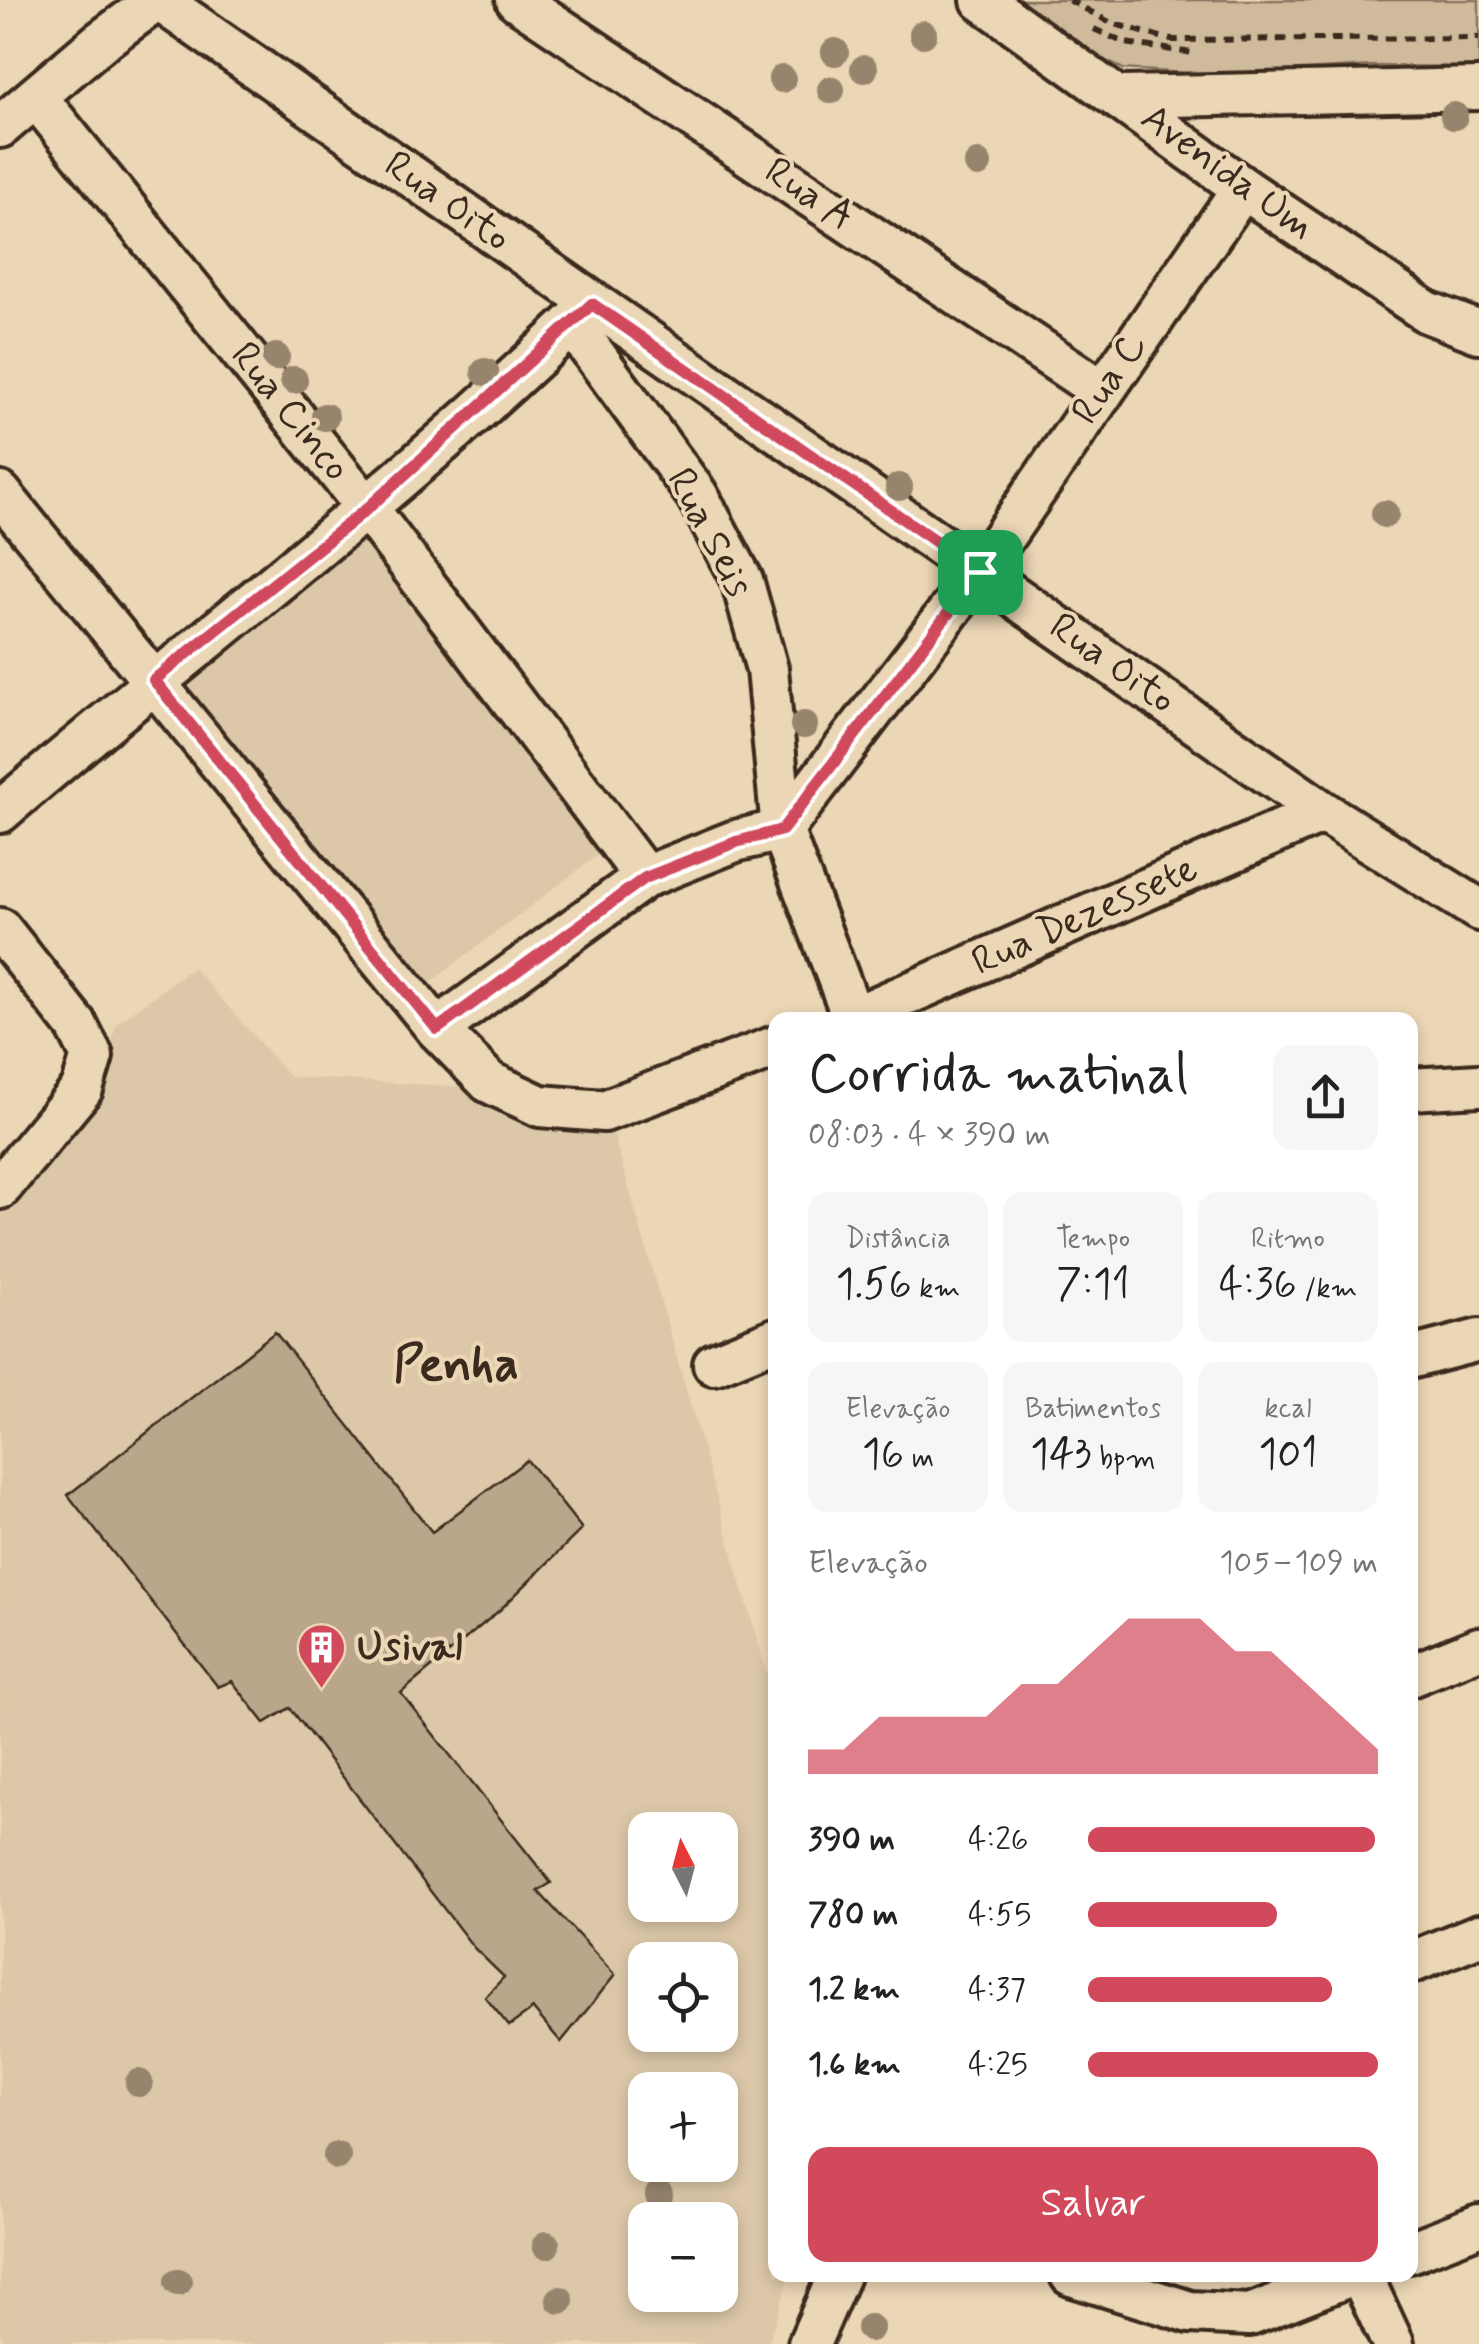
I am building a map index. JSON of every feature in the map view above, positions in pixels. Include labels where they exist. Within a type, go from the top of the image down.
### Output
[{"type":"street","points":[[0,127],[158,0]]},
{"type":"street","name":"Rua Oito","points":[[158,0],[582,314],[980,572],[1323,812],[1479,910]]},
{"type":"street","name":"Rua A","points":[[517,0],[1102,391]]},
{"type":"street","name":"Avenida Um","points":[[982,0],[1122,97],[1242,188],[1427,312],[1479,332]]},
{"type":"street","points":[[1122,97],[1479,90]]},
{"type":"street","name":"Rua Cinco","points":[[36,96],[368,508],[645,878]]},
{"type":"street","name":"Rua C","points":[[782,830],[980,572],[1242,188]]},
{"type":"street","points":[[0,812],[154,680],[368,508],[582,314]]},
{"type":"street","name":"Rua Seis","points":[[582,314],[696,495],[742,580],[767,669],[782,830],[848,1012]]},
{"type":"street","points":[[0,492],[437,1029],[489,1082],[540,1106],[604,1111],[768,1050]]},
{"type":"street","name":"Rua Dezessete","points":[[867,1012],[1323,812]]},
{"type":"street","points":[[437,1029],[645,878],[736,842],[782,830]]},
{"type":"street","points":[[0,928],[77,1026],[92,1056],[82,1089],[0,1188]]},
{"type":"street","points":[[1418,1089],[1479,1086]]},
{"type":"street","points":[[1418,1356],[1479,1340]]},
{"type":"street","points":[[714,1364],[768,1342]]},
{"type":"street","points":[[1418,1673],[1479,1648]]},
{"type":"street","points":[[1418,1960],[1479,1935]]},
{"type":"street","points":[[1418,2249],[1479,2225]]},
{"type":"street","points":[[809,2344],[835,2282]]},
{"type":"street","points":[[1093,2282],[1190,2312],[1250,2315],[1334,2282]]},
{"type":"street","points":[[1364,2282],[1392,2344]]},
{"type":"path","points":[[1069,0],[1112,22],[1171,40],[1479,38]]},
{"type":"path","points":[[1077,21],[1125,43],[1209,53]]},
{"type":"shaded area","points":[[1012,0],[1479,0],[1479,67],[1373,66],[1218,75],[1123,69],[1075,46]]},
{"type":"shaded area","points":[[362,538],[602,852],[420,990],[179,675]]},
{"type":"shaded area","points":[[193,967],[290,1077],[485,1088],[610,1122],[768,1677],[768,2282],[788,2282],[768,2344],[10,2344],[0,2336],[0,1211],[90,1101],[105,1071],[116,1024]]},
{"type":"building","name":"Usival","points":[[275,1332],[432,1532],[527,1460],[582,1529],[501,1609],[401,1693],[551,1883],[538,1891],[615,1975],[561,2042],[533,2009],[509,2026],[485,1997],[504,1977],[474,1948],[290,1708],[265,1723],[232,1681],[218,1687],[68,1495]]},
{"type":"place","name":"Usival","points":[[322,1690]]},
{"type":"district","name":"Penha","points":[[456,1366]]},
{"type":"route","points":[[592,304],[980,572],[782,830],[736,842],[645,878],[437,1029],[154,680],[368,508],[592,304]]}]
